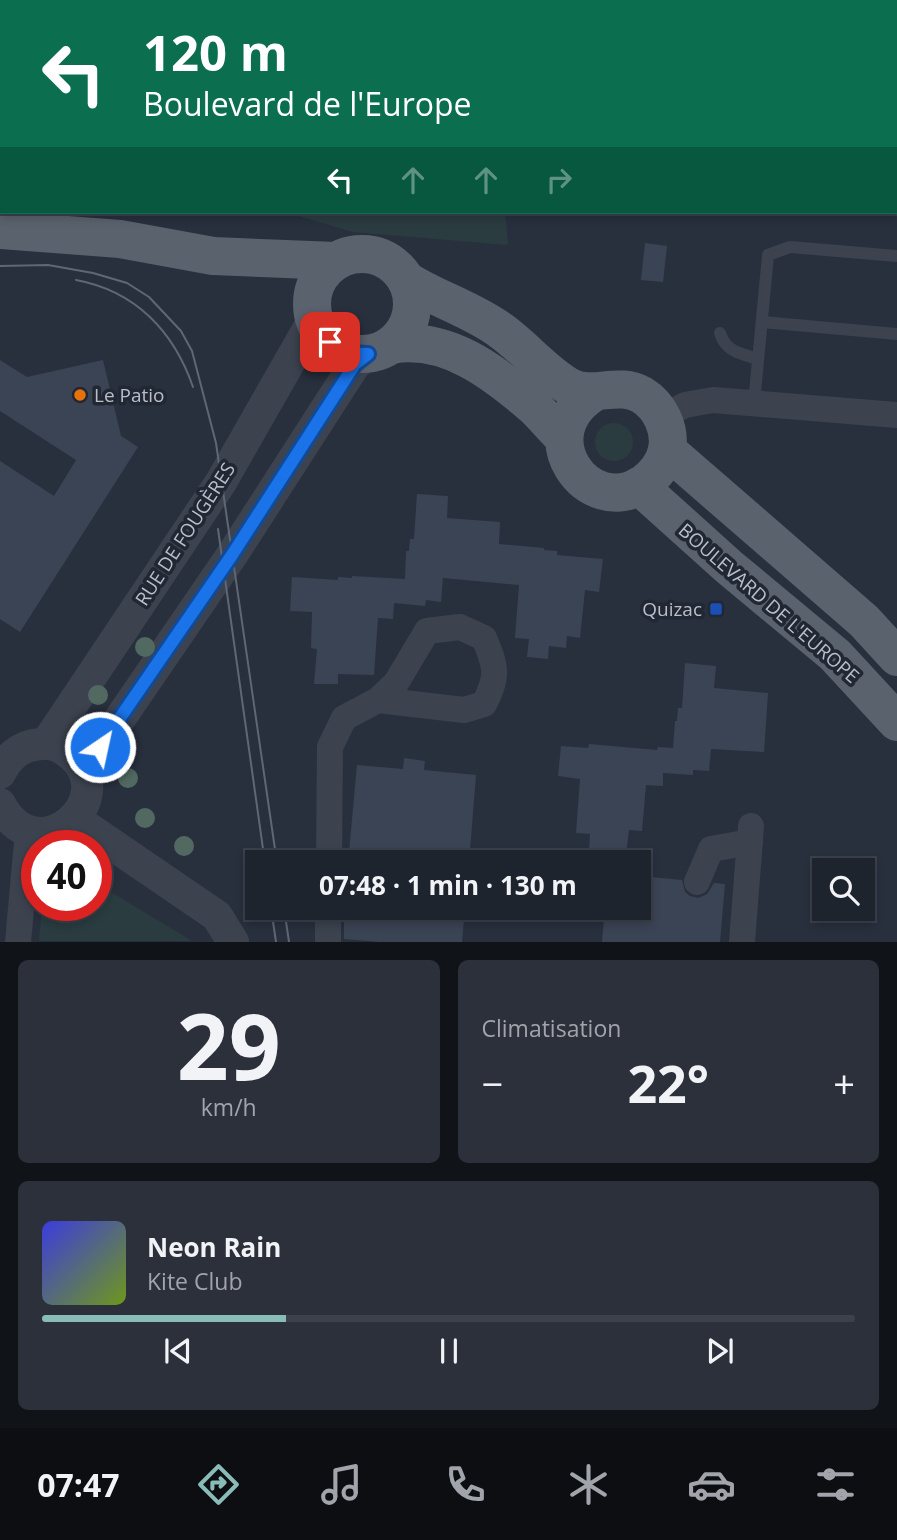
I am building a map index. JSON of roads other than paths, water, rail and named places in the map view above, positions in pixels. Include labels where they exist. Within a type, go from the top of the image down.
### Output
[{"type":"main road","points":[[0,230],[120,239],[213,256],[336,261]]},
{"type":"main road","points":[[380,349],[409,322],[411,293],[406,280],[396,267],[382,258],[367,254],[351,255],[336,261],[317,281],[313,295],[313,314],[320,332],[330,342],[341,350],[354,354],[380,349],[408,342],[461,354],[486,368],[535,408],[564,438]]},
{"type":"main road","points":[[213,256],[276,281],[313,314]]},
{"type":"main road","points":[[406,280],[499,329],[569,386],[583,392],[611,388],[641,394],[654,404],[665,433],[864,621],[897,657]]},
{"type":"main road","points":[[595,392],[573,411],[566,424],[564,438],[566,456],[574,472],[587,484],[604,491],[622,492],[639,486],[652,477],[661,464],[665,433]]},
{"type":"main road","name":"BOULEVARD DE L'EUROPE","points":[[639,486],[835,655],[897,722]]},
{"type":"street","name":"RUE DE FOUGÈRES","points":[[46,744],[221,482],[313,314]]},
{"type":"street","points":[[83,771],[232,555],[355,364],[380,349]]},
{"type":"street","points":[[665,433],[685,405],[700,401],[897,415]]},
{"type":"street","points":[[329,850],[330,747],[344,718],[378,700]]},
{"type":"street","points":[[0,773],[6,761],[17,751],[31,745],[46,744],[62,748],[75,758],[83,771],[87,788],[84,805],[75,819],[60,830]]},
{"type":"street","points":[[0,804],[15,825],[26,830]]},
{"type":"street","points":[[75,819],[217,916],[233,942]]},
{"type":"street","points":[[697,882],[711,849],[750,834],[742,942]]},
{"type":"street","points":[[18,942],[21,909]]},
{"type":"street","points":[[328,920],[328,942]]},
{"type":"lane","points":[[754,403],[768,254],[790,247],[897,256]]},
{"type":"lane","points":[[762,322],[897,334]]},
{"type":"lane","points":[[720,333],[723,343],[730,350],[758,359]]},
{"type":"tram line","points":[[0,266],[48,265],[93,273],[127,283],[149,297],[181,331],[192,351],[216,443],[275,850]]},
{"type":"tram line","points":[[76,280],[117,294],[150,317],[175,349],[193,387]]},
{"type":"tram line","points":[[218,529],[263,850]]},
{"type":"tram line","points":[[273,920],[276,942]]},
{"type":"tram line","points":[[286,920],[289,942]]},
{"type":"place","name":"Le Patio","points":[[80,395]]},
{"type":"place","name":"Quizac","points":[[716,609]]}]
